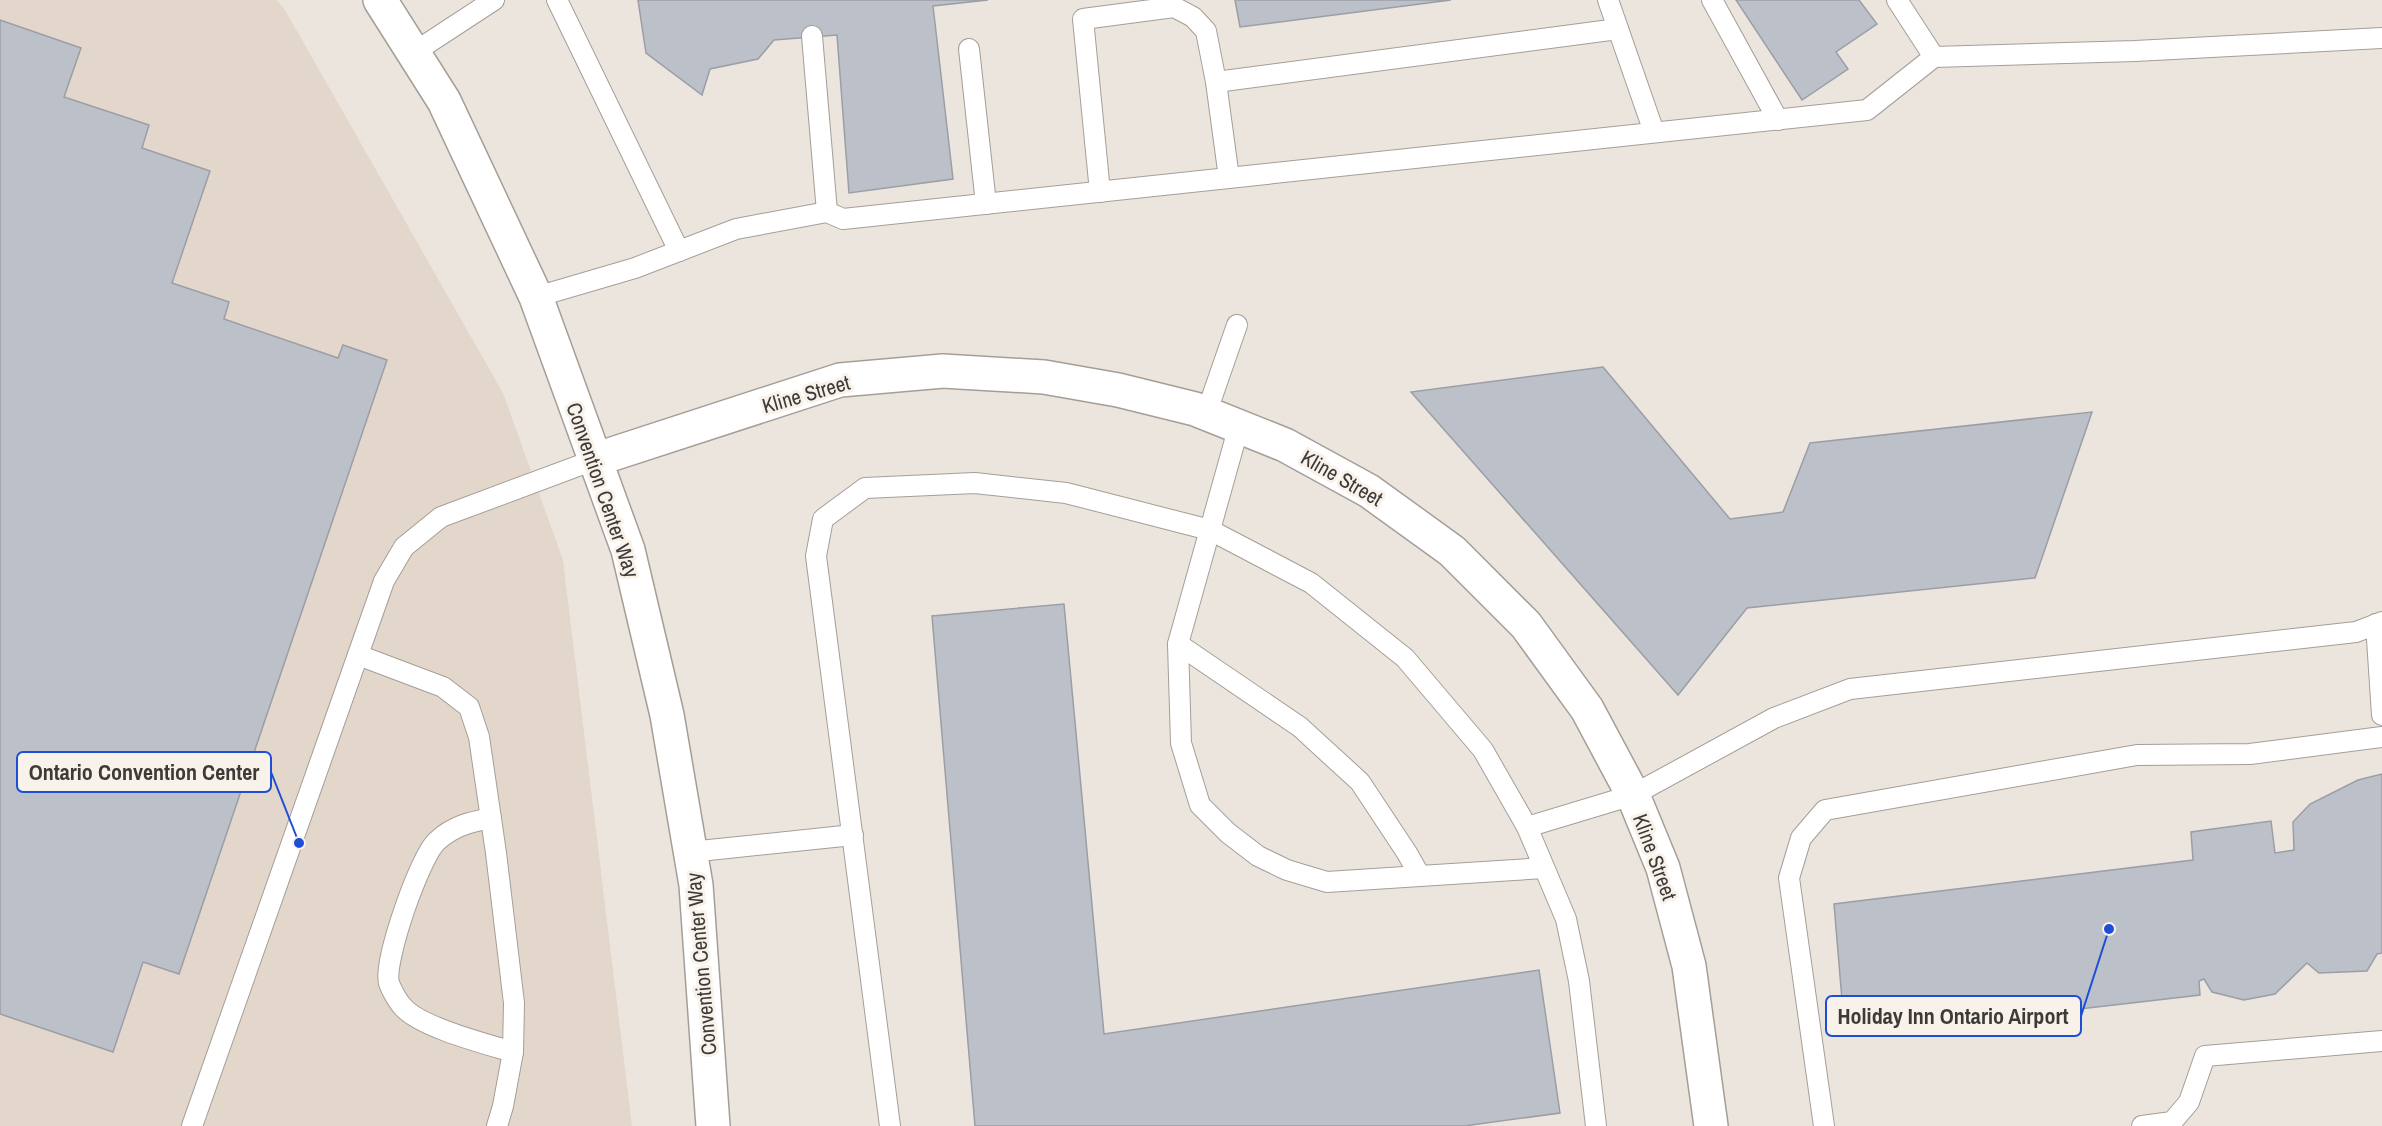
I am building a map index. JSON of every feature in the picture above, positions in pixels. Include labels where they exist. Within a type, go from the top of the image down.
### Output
[{"type":"street","name":"Convention Center Way","points":[[380,0],[444,101],[536,297],[630,561],[667,715],[696,885],[713,1126]]},
{"type":"street","name":"Kline Street","points":[[594,460],[840,380],[943,371],[1044,377],[1118,390],[1206,414],[1285,445],[1370,491],[1452,552],[1526,624],[1587,709],[1633,795],[1663,868],[1689,966],[1711,1126]]},
{"type":"lane","points":[[413,53],[494,0]]},
{"type":"lane","points":[[557,0],[679,251]]},
{"type":"lane","points":[[1608,0],[1654,132]]},
{"type":"lane","points":[[1712,0],[1778,120]]},
{"type":"lane","points":[[1897,0],[1934,57]]},
{"type":"lane","points":[[1100,192],[1083,19],[1174,7],[1193,17],[1206,32],[1216,82],[1229,178]]},
{"type":"lane","points":[[1216,82],[1618,29]]},
{"type":"lane","points":[[812,36],[827,212]]},
{"type":"lane","points":[[536,297],[636,267],[736,229],[827,212],[843,219],[1867,110],[1934,57],[2135,51],[2382,38]]},
{"type":"lane","points":[[969,49],[986,204]]},
{"type":"lane","points":[[1206,414],[1237,325]]},
{"type":"lane","points":[[1239,426],[1178,644],[1181,743],[1200,805],[1228,833],[1258,856],[1287,870],[1327,882],[1544,868]]},
{"type":"lane","points":[[192,1126],[384,581],[404,546],[441,517],[594,460]]},
{"type":"lane","points":[[890,1126],[816,556],[823,519],[865,488],[975,483],[1066,493],[1210,530],[1311,583],[1405,658],[1483,750],[1527,827],[1566,918],[1579,981],[1596,1126]]},
{"type":"lane","points":[[1527,827],[1633,795],[1774,718],[1850,689],[2356,632],[2379,623],[2382,715]]},
{"type":"lane","points":[[1178,644],[1300,727],[1360,782],[1407,853],[1419,876]]},
{"type":"lane","points":[[358,655],[443,687],[469,707],[479,737],[513,1003],[513,1053],[497,1126]]},
{"type":"lane","points":[[1824,1126],[1789,878],[1801,838],[1825,810],[2137,755],[2250,754],[2382,737]]},
{"type":"lane","points":[[491,818],[459,825],[435,842],[418,873],[390,957],[389,982],[403,1008],[437,1028],[513,1053]]},
{"type":"lane","points":[[690,852],[853,835]]},
{"type":"lane","points":[[2142,1126],[2172,1122],[2189,1102],[2205,1056],[2382,1041]]},
{"type":"shaded area","points":[[0,0],[277,0],[285,10],[503,393],[563,560],[632,1126],[0,1126]]},
{"type":"building","points":[[638,0],[988,0],[933,6],[953,179],[849,193],[837,35],[774,40],[758,59],[710,69],[702,95],[646,53]]},
{"type":"building","points":[[1235,0],[1451,0],[1240,27]]},
{"type":"building","points":[[1736,0],[1859,0],[1877,24],[1836,52],[1848,69],[1802,100]]},
{"type":"building","points":[[0,20],[81,48],[64,97],[149,125],[142,148],[210,171],[172,283],[229,302],[224,319],[338,358],[343,345],[387,360],[179,974],[143,962],[113,1052],[0,1014]]},
{"type":"building","points":[[1603,367],[1730,519],[1783,512],[1810,443],[2092,412],[2035,578],[1747,608],[1678,695],[1411,392]]},
{"type":"building","points":[[1064,604],[1104,1034],[1539,970],[1560,1113],[1464,1126],[975,1126],[932,616]]},
{"type":"building","points":[[2382,774],[2382,953],[2377,954],[2367,971],[2319,973],[2307,963],[2275,994],[2244,1000],[2212,992],[2204,979],[2199,981],[2200,995],[1845,1036],[1834,904],[2193,860],[2191,832],[2271,821],[2275,853],[2294,850],[2293,822],[2310,804],[2358,780]]},
{"type":"place","name":"Ontario Convention Center","points":[[299,843]]},
{"type":"place","name":"Holiday Inn Ontario Airport","points":[[2109,929]]}]
